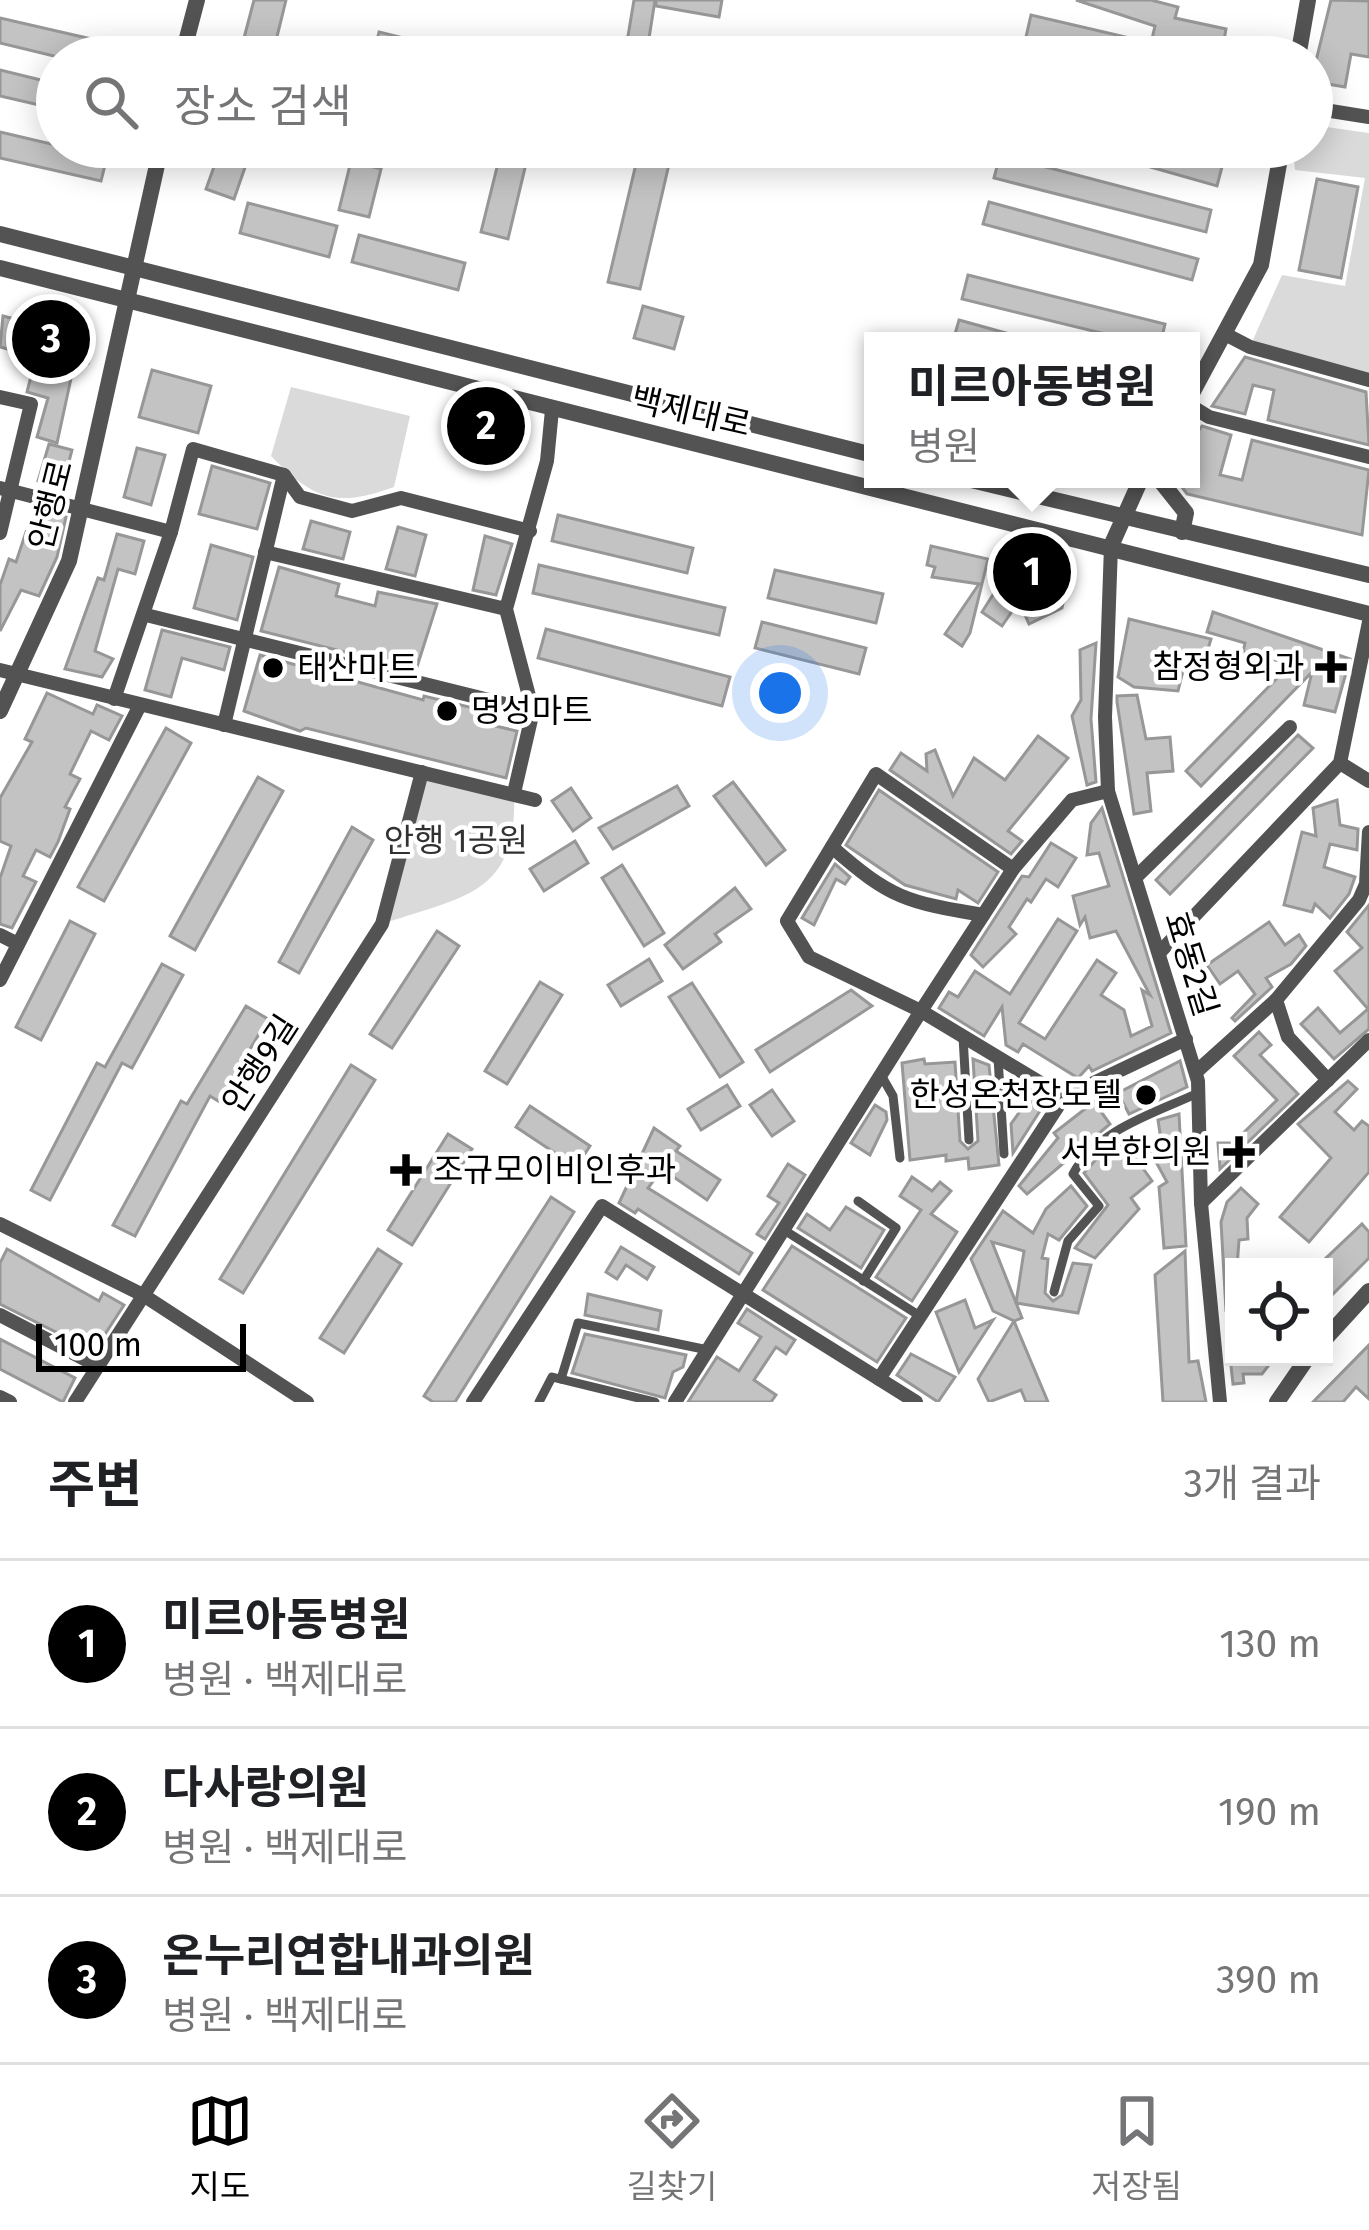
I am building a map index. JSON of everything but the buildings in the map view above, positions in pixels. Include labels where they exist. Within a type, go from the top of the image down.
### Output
[{"type":"street","points":[[188,36],[197,0]]},
{"type":"street","points":[[1301,36],[1307,0]]},
{"type":"street","points":[[1333,111],[1369,117]]},
{"type":"street","name":"안행로","points":[[0,711],[8,672],[54,604],[83,508],[157,168]]},
{"type":"street","points":[[1200,379],[1261,265],[1278,168]]},
{"type":"street","name":"백제대로","points":[[0,234],[864,453]]},
{"type":"street","name":"백제대로","points":[[0,268],[864,486]]},
{"type":"street","points":[[1225,334],[1250,347],[1369,380]]},
{"type":"street","points":[[0,397],[31,404],[6,489],[0,533]]},
{"type":"street","points":[[514,793],[533,711],[506,610],[530,531],[552,410]]},
{"type":"street","points":[[1200,412],[1369,457]]},
{"type":"street","points":[[114,698],[146,615],[193,449],[284,475],[300,497],[352,511],[401,498],[530,531]]},
{"type":"street","points":[[224,725],[284,475]]},
{"type":"street","name":"백제대로","points":[[873,488],[1111,546],[1369,618]]},
{"type":"street","points":[[1002,488],[1369,575]]},
{"type":"street","points":[[1111,546],[1136,488]]},
{"type":"street","points":[[1167,488],[1186,513],[1182,532]]},
{"type":"street","points":[[6,489],[171,532]]},
{"type":"street","name":"효동2길","points":[[1111,546],[1108,791],[1196,1072],[1201,1203],[1220,1402]]},
{"type":"street","points":[[266,552],[506,610]]},
{"type":"street","points":[[146,615],[533,711]]},
{"type":"street","points":[[1160,952],[1340,764],[1369,618]]},
{"type":"street","points":[[8,672],[535,800]]},
{"type":"street","points":[[3,974],[140,705]]},
{"type":"street","points":[[1135,878],[1290,727]]},
{"type":"street","points":[[1340,764],[1369,781]]},
{"type":"street","name":"안행9길","points":[[75,1402],[382,924],[422,772]]},
{"type":"street","points":[[1013,869],[876,774],[787,921],[809,957],[921,1011],[1064,1097]]},
{"type":"street","points":[[675,1402],[1013,869],[1072,800],[1108,791]]},
{"type":"street","points":[[1196,1072],[1237,1041],[1276,1000],[1359,900],[1366,884],[1369,832]]},
{"type":"street","points":[[832,847],[879,888],[906,902],[982,915]]},
{"type":"street","points":[[0,935],[18,944]]},
{"type":"street","points":[[1276,1000],[1288,1037],[1328,1080]]},
{"type":"street","points":[[963,1036],[969,1140]]},
{"type":"street","points":[[879,1379],[1064,1097],[1186,1039]]},
{"type":"street","points":[[1201,1203],[1368,1044]]},
{"type":"street","points":[[998,1057],[1004,1154]]},
{"type":"street","points":[[881,1075],[892,1096],[900,1158]]},
{"type":"street","points":[[1054,1292],[1068,1241],[1099,1206],[1072,1174],[1080,1160],[1120,1130],[1198,1093]]},
{"type":"street","points":[[858,1202],[896,1228],[863,1281]]},
{"type":"street","points":[[473,1402],[602,1206],[916,1402]]},
{"type":"street","points":[[0,1223],[143,1295],[307,1402]]},
{"type":"street","points":[[784,1230],[920,1316]]},
{"type":"street","points":[[1333,1331],[1368,1295]]},
{"type":"street","points":[[0,1315],[98,1366]]},
{"type":"street","points":[[560,1379],[578,1323],[709,1350]]},
{"type":"street","points":[[1277,1402],[1302,1366]]},
{"type":"street","points":[[539,1402],[551,1377],[655,1402]]},
{"type":"street","points":[[0,1397],[10,1402]]},
{"type":"green space","points":[[1333,128],[1369,133],[1369,375],[1252,342],[1282,275],[1345,286],[1365,178],[1295,170],[1333,168]]},
{"type":"green space","points":[[291,387],[410,416],[394,487],[356,497],[327,496],[286,471],[271,456]]},
{"type":"green space","name":"안행 1공원","points":[[422,772],[514,793],[507,853],[496,872],[461,897],[382,924]]},
{"type":"place","name":"온누리연합내과의원","points":[[51,339]]},
{"type":"place","name":"다사랑의원","points":[[486,426]]},
{"type":"place","name":"미르아동병원","points":[[1032,572]]},
{"type":"place","name":"참정형외과","points":[[1331,667]]},
{"type":"place","name":"태산마트","points":[[273,668]]},
{"type":"place","name":"명성마트","points":[[447,711]]},
{"type":"place","name":"한성온천장모텔","points":[[1146,1095]]},
{"type":"place","name":"서부한의원","points":[[1239,1152]]},
{"type":"place","name":"조규모이비인후과","points":[[406,1170]]}]
